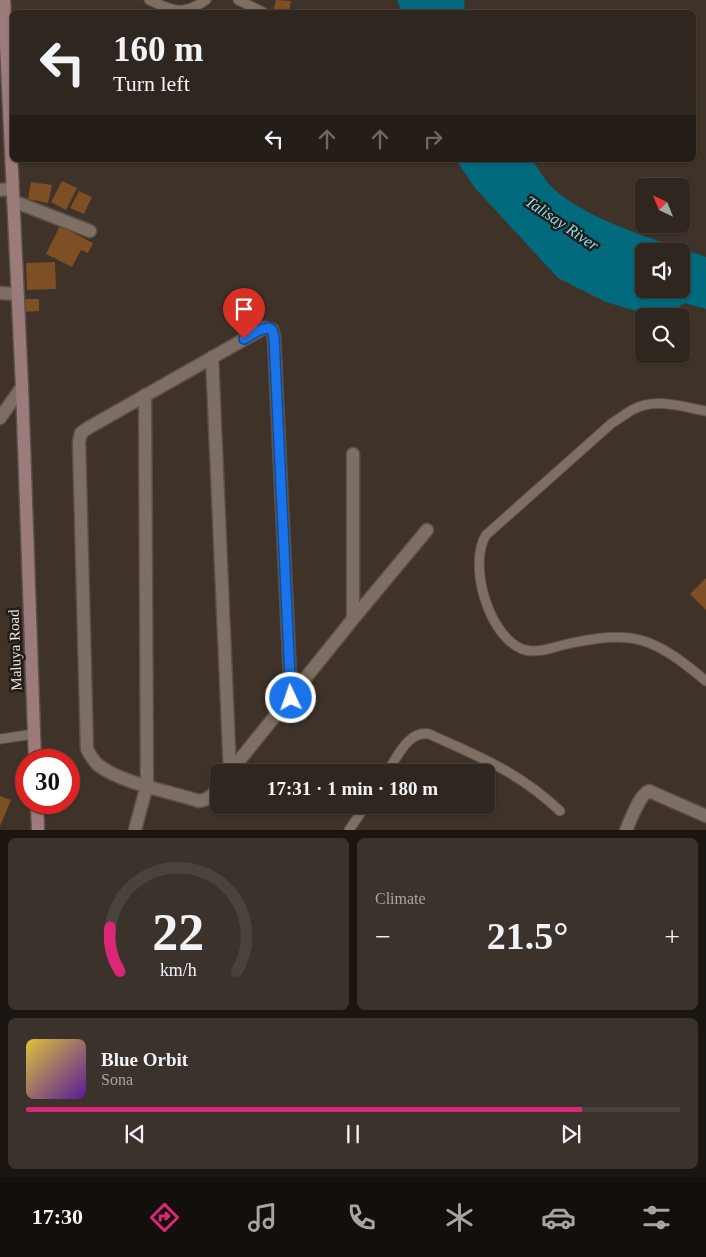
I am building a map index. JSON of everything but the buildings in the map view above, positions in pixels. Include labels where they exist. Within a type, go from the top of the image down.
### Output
[{"type":"street","name":"Maluya Road","points":[[4,0],[10,134]]},
{"type":"street","name":"Maluya Road","points":[[10,162],[8,194],[22,387],[35,749]]},
{"type":"street","points":[[8,194],[90,231]]},
{"type":"street","points":[[0,293],[16,294]]},
{"type":"street","points":[[210,797],[205,801],[199,801],[121,777],[99,765],[87,749],[79,442],[81,433],[84,430],[259,330],[269,328],[273,333],[291,698]]},
{"type":"street","points":[[212,357],[230,764]]},
{"type":"street","points":[[0,418],[22,387]]},
{"type":"street","points":[[135,830],[146,785],[146,395]]},
{"type":"street","points":[[353,454],[353,620]]},
{"type":"street","points":[[237,764],[428,530]]},
{"type":"street","points":[[626,830],[641,797],[646,792],[706,816]]},
{"type":"street","points":[[37,814],[38,830]]},
{"type":"lane","points":[[149,0],[171,10]]},
{"type":"lane","points":[[187,10],[206,0]]},
{"type":"lane","points":[[238,0],[259,10]]},
{"type":"lane","points":[[706,412],[669,404],[650,404],[634,409],[612,423],[491,530],[482,542],[479,554],[483,591],[489,610],[505,636],[512,643],[523,649],[538,650],[610,636],[641,639],[661,647],[706,681]]},
{"type":"lane","points":[[0,739],[34,734]]},
{"type":"lane","points":[[394,764],[411,739],[417,734],[429,734],[493,762],[531,785],[560,811]]},
{"type":"lane","points":[[350,830],[360,814]]},
{"type":"water","points":[[397,0],[464,0],[465,10],[401,10]]},
{"type":"water","name":"Talisay River","points":[[457,162],[533,162],[555,190],[587,212],[627,230],[665,243],[635,243],[635,298],[690,298],[690,251],[706,257],[706,309],[685,303],[677,308],[635,308],[635,311],[606,302],[558,278],[475,188]]},
{"type":"route","points":[[244,339],[264,328],[272,330],[274,337],[291,698]]}]
